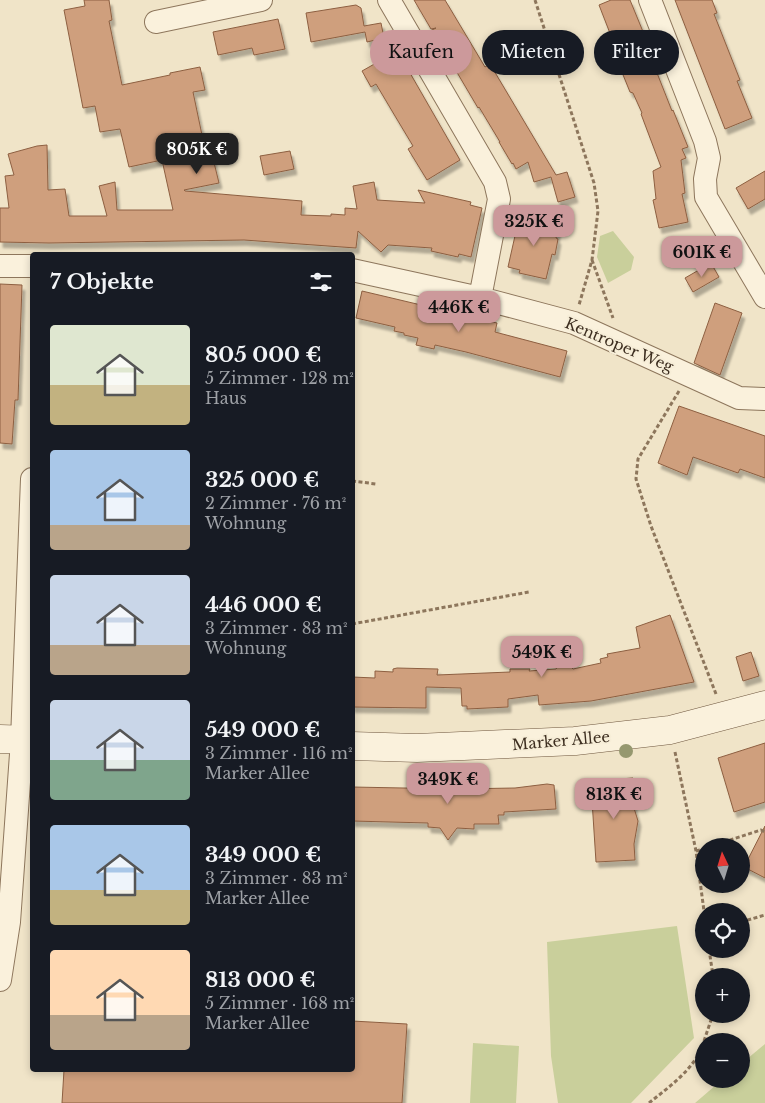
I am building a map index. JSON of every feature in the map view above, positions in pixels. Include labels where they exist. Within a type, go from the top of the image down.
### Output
[{"type":"street","points":[[156,22],[261,0]]},
{"type":"street","points":[[389,0],[495,182],[499,199],[480,298]]},
{"type":"street","points":[[650,0],[710,158],[705,179],[706,197],[765,297]]},
{"type":"street","points":[[0,266],[30,266]]},
{"type":"street","name":"Kentroper Weg","points":[[355,271],[480,298],[574,323],[739,398],[765,399]]},
{"type":"street","points":[[0,980],[9,922],[30,516]]},
{"type":"street","name":"Marker Allee","points":[[355,746],[417,748],[522,745],[575,741],[670,730],[765,705]]},
{"type":"path","points":[[535,0],[594,183],[598,211],[592,260],[574,323]]},
{"type":"path","points":[[592,260],[615,324],[616,341]]},
{"type":"path","points":[[689,376],[638,459],[636,479],[650,526],[717,697]]},
{"type":"path","points":[[355,482],[376,484]]},
{"type":"path","points":[[355,623],[530,592]]},
{"type":"path","points":[[670,730],[695,846]]},
{"type":"path","points":[[736,838],[761,830],[765,832]]},
{"type":"path","points":[[750,919],[765,915]]},
{"type":"path","points":[[649,1103],[685,1074],[695,1059]]},
{"type":"green space","points":[[613,231],[634,257],[631,270],[608,283],[597,257],[600,236]]},
{"type":"green space","points":[[677,926],[694,1038],[631,1103],[558,1103],[551,1056],[547,942]]},
{"type":"green space","points":[[473,1043],[519,1046],[516,1103],[470,1103]]},
{"type":"green space","points":[[765,1044],[765,1103],[695,1103],[712,1088],[750,1088],[750,1056]]},
{"type":"building","points":[[84,0],[109,0],[112,20],[109,21],[122,85],[200,67],[205,90],[193,92],[202,135],[207,134],[219,183],[185,191],[302,201],[301,215],[345,215],[345,208],[357,209],[353,186],[374,182],[377,200],[425,203],[418,190],[471,202],[470,205],[482,208],[471,257],[459,254],[458,257],[431,251],[432,248],[388,245],[381,252],[358,231],[356,248],[244,240],[0,242],[0,208],[9,208],[5,176],[14,175],[8,154],[37,146],[47,145],[48,190],[65,189],[69,216],[107,216],[99,186],[115,182],[117,210],[173,210],[162,160],[129,167],[120,129],[100,132],[95,106],[83,108],[64,10],[85,6]]},
{"type":"building","points":[[414,0],[445,0],[463,30],[431,29]]},
{"type":"building","points":[[611,0],[630,0],[642,30],[609,30],[599,5]]},
{"type":"building","points":[[675,0],[712,0],[717,13],[714,14],[740,80],[737,81],[752,118],[725,129]]},
{"type":"building","points":[[356,5],[361,8],[364,26],[381,23],[382,30],[370,30],[370,41],[367,42],[365,32],[311,42],[306,13]]},
{"type":"building","points":[[278,19],[285,49],[254,55],[252,48],[218,55],[213,32]]},
{"type":"building","points":[[472,45],[482,62],[482,75],[497,75],[556,175],[567,172],[575,197],[558,202],[551,177],[534,182],[528,162],[516,169],[459,75],[472,75]]},
{"type":"building","points":[[370,66],[370,75],[411,75],[460,160],[427,180],[408,149],[413,146],[376,84],[371,87],[362,71]]},
{"type":"building","points":[[623,75],[658,75],[688,147],[682,149],[686,158],[681,160],[685,193],[682,194],[688,222],[659,228],[653,200],[656,199],[653,171],[661,167],[642,113],[633,93],[630,92]]},
{"type":"building","points":[[290,151],[294,169],[264,175],[260,156]]},
{"type":"building","points":[[765,171],[765,199],[748,209],[736,188]]},
{"type":"building","points":[[519,218],[531,221],[532,218],[559,224],[555,255],[552,254],[546,279],[519,273],[520,270],[508,267]]},
{"type":"building","points":[[711,263],[719,277],[693,292],[685,278]]},
{"type":"building","points":[[0,284],[22,285],[18,400],[15,400],[12,444],[0,443]]},
{"type":"building","points":[[362,291],[497,323],[495,332],[567,351],[560,377],[435,345],[434,349],[416,345],[418,338],[394,331],[395,327],[356,318]]},
{"type":"building","points":[[715,303],[742,313],[720,375],[694,363]]},
{"type":"building","points":[[679,406],[765,436],[765,478],[740,469],[738,473],[693,457],[687,475],[658,463]]},
{"type":"building","points":[[670,615],[694,682],[591,701],[539,705],[538,695],[508,699],[508,707],[467,709],[467,706],[462,706],[461,688],[426,687],[426,708],[355,707],[355,677],[375,678],[375,671],[393,672],[393,669],[397,668],[438,669],[437,675],[510,672],[510,669],[530,669],[529,671],[556,669],[563,658],[573,669],[601,663],[600,659],[608,657],[607,654],[640,648],[636,627]]},
{"type":"building","points":[[751,652],[759,676],[743,681],[736,657]]},
{"type":"building","points":[[765,743],[765,802],[734,812],[718,758]]},
{"type":"building","points":[[633,778],[634,808],[638,821],[634,844],[635,860],[596,862],[591,785],[607,784],[606,780]]},
{"type":"building","points":[[547,784],[554,785],[556,809],[504,812],[504,815],[498,815],[499,824],[474,824],[474,829],[457,828],[448,840],[440,828],[428,827],[428,823],[355,821],[355,787],[515,788]]},
{"type":"building","points":[[765,826],[765,878],[750,870],[750,855]]},
{"type":"building","points":[[355,1021],[407,1024],[402,1103],[62,1103],[64,1072],[355,1072]]}]
